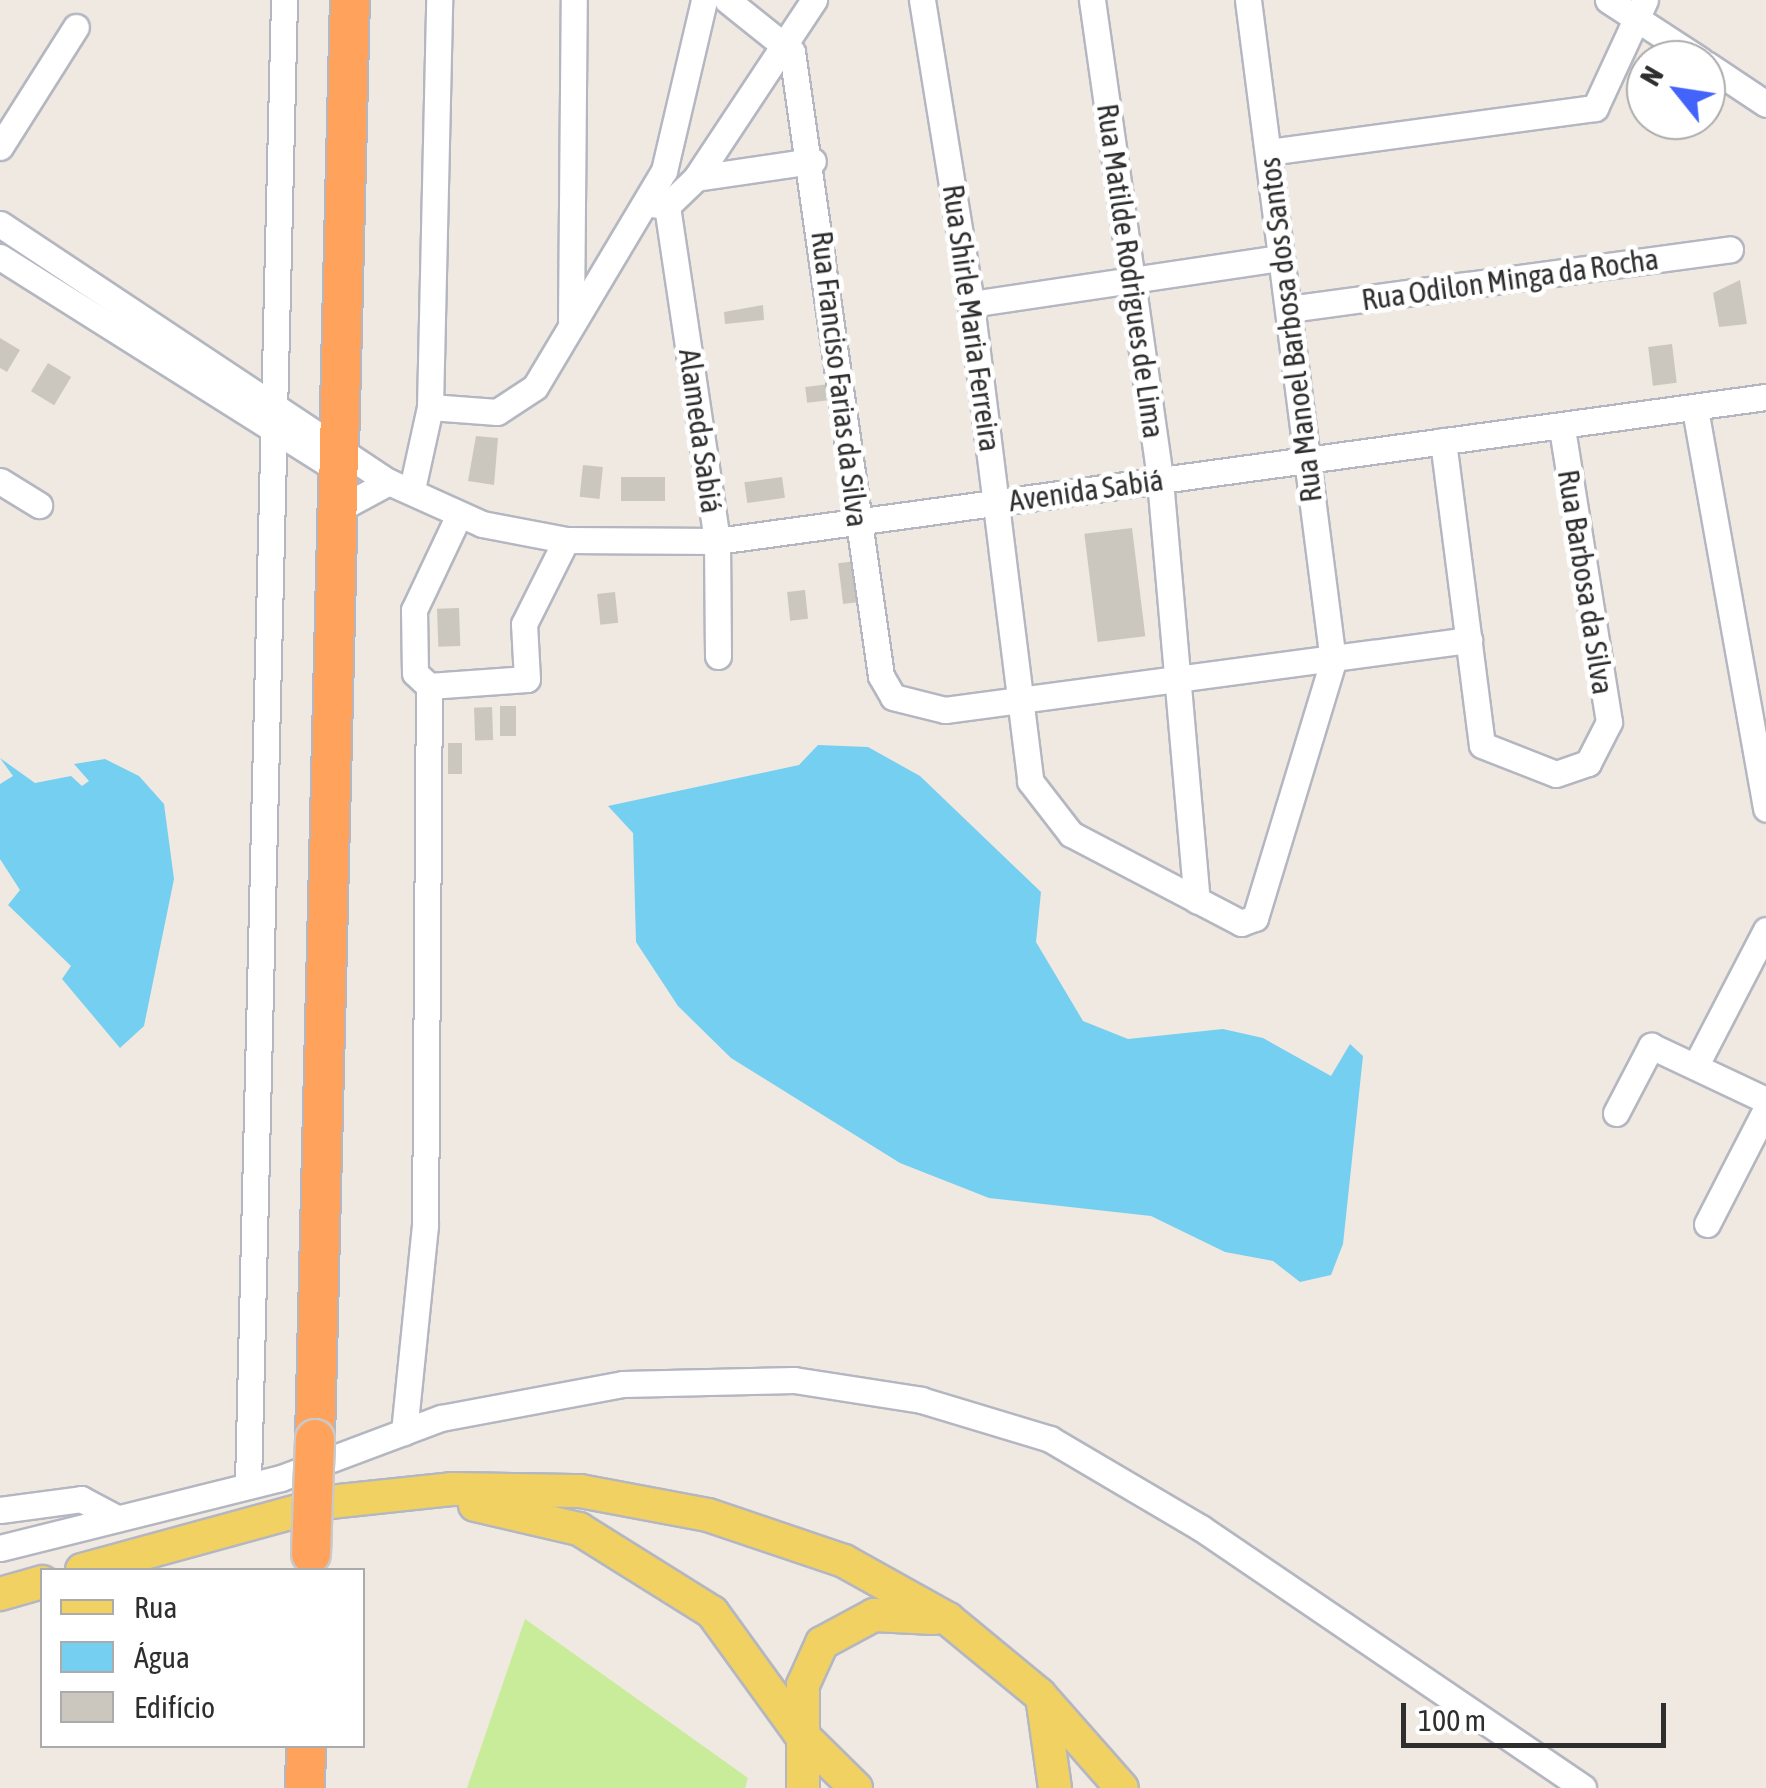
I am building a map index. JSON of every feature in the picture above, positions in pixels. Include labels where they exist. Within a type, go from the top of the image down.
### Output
[{"type":"highway","points":[[311,1562],[350,0]]},
{"type":"highway","points":[[305,1788],[306,1748]]},
{"type":"main road","points":[[89,1568],[330,1502],[542,1488],[708,1514],[844,1561],[948,1620],[1040,1694],[1122,1788]]},
{"type":"main road","points":[[330,1502],[487,1505],[579,1529],[712,1612],[799,1732],[856,1788]]},
{"type":"main road","points":[[0,1594],[40,1583]]},
{"type":"main road","points":[[803,1788],[799,1732],[808,1664],[822,1643],[874,1615],[948,1620]]},
{"type":"main road","points":[[1040,1694],[1054,1737],[1055,1788]]},
{"type":"street","points":[[248,1484],[284,0]]},
{"type":"street","points":[[338,510],[400,486],[430,407],[439,0]]},
{"type":"street","points":[[571,322],[574,0]]},
{"type":"street","points":[[658,205],[704,0]]},
{"type":"street","points":[[727,0],[783,42]]},
{"type":"street","points":[[430,407],[512,409],[658,205],[696,178],[814,0]]},
{"type":"street","name":"Rua Shirle Maria Ferreira","points":[[922,0],[971,304],[1030,781],[1048,812],[1124,866],[1197,900]]},
{"type":"street","name":"Rua Matilde Rodrigues de Lima","points":[[1092,0],[1160,480],[1181,680],[1197,900]]},
{"type":"street","name":"Rua Manoel Barbosa dos Santos","points":[[1248,0],[1333,661]]},
{"type":"street","points":[[1608,0],[1641,9],[1677,40]]},
{"type":"street","points":[[1268,152],[1595,108],[1641,9]]},
{"type":"street","points":[[0,146],[76,27]]},
{"type":"street","name":"Rua Franciso Farias da Silva","points":[[783,42],[814,161],[881,676],[893,697],[912,705],[945,710],[1020,698]]},
{"type":"street","points":[[1726,77],[1766,104]]},
{"type":"street","points":[[696,178],[814,161]]},
{"type":"street","name":"Alameda Sabiá","points":[[658,205],[717,541],[718,656]]},
{"type":"street","points":[[0,224],[277,407],[338,455]]},
{"type":"street","name":"Rua Odilon Minga da Rocha","points":[[1290,309],[1730,250]]},
{"type":"street","points":[[0,257],[275,437],[338,455]]},
{"type":"street","points":[[971,304],[1134,284],[1279,258]]},
{"type":"street","name":"Avenida Sabiá","points":[[338,455],[460,515],[566,540],[717,541],[1443,441],[1562,429],[1766,397]]},
{"type":"street","points":[[1695,409],[1766,809]]},
{"type":"street","name":"Rua Barbosa da Silva","points":[[1468,640],[1476,723],[1490,753],[1556,774],[1588,763],[1606,735],[1562,429]]},
{"type":"street","points":[[1020,698],[1333,661],[1468,640],[1443,441]]},
{"type":"street","points":[[0,480],[39,505]]},
{"type":"street","points":[[404,1432],[425,1226],[429,686],[415,673],[414,610],[460,515]]},
{"type":"street","points":[[429,686],[527,678],[524,624],[566,540]]},
{"type":"street","points":[[1197,900],[1251,922],[1333,661]]},
{"type":"street","points":[[1696,1065],[1766,930]]},
{"type":"street","points":[[1616,1113],[1651,1046],[1766,1100]]},
{"type":"street","points":[[1707,1224],[1766,1109]]},
{"type":"street","points":[[0,1548],[281,1478],[404,1432],[623,1384],[710,1376],[922,1400],[1050,1439],[1128,1482],[1583,1788]]},
{"type":"street","points":[[0,1510],[82,1499],[116,1518]]},
{"type":"green space","points":[[525,1619],[748,1778],[745,1788],[467,1788]]},
{"type":"water","points":[[818,745],[868,747],[920,776],[1041,892],[1036,942],[1083,1021],[1128,1039],[1223,1029],[1263,1038],[1331,1076],[1350,1044],[1363,1056],[1343,1244],[1331,1275],[1300,1282],[1273,1261],[1225,1252],[1151,1216],[989,1198],[900,1163],[731,1058],[678,1006],[636,942],[633,833],[608,806],[799,765]]},
{"type":"water","points":[[0,758],[35,783],[71,776],[82,786],[89,781],[74,764],[105,759],[139,776],[164,804],[174,879],[144,1026],[120,1048],[62,979],[71,966],[8,905],[20,890],[0,859],[0,784],[13,776]]},
{"type":"building","points":[[1740,280],[1747,324],[1719,327],[1713,293]]},
{"type":"building","points":[[763,305],[764,320],[725,324],[724,312]]},
{"type":"building","points":[[0,338],[20,350],[7,372],[0,368]]},
{"type":"building","points":[[1672,344],[1677,383],[1653,386],[1648,347]]},
{"type":"building","points":[[48,363],[71,377],[54,405],[31,391]]},
{"type":"building","points":[[837,383],[839,399],[807,403],[805,387]]},
{"type":"building","points":[[476,436],[498,438],[494,485],[468,481]]},
{"type":"building","points":[[583,465],[603,467],[600,499],[580,497]]},
{"type":"building","points":[[621,477],[665,477],[665,501],[621,501]]},
{"type":"building","points":[[782,477],[785,498],[747,503],[744,482]]},
{"type":"building","points":[[1132,528],[1145,636],[1098,642],[1084,534]]},
{"type":"building","points":[[857,561],[862,602],[843,604],[838,563]]},
{"type":"building","points":[[805,590],[808,619],[790,621],[787,592]]},
{"type":"building","points":[[615,592],[618,623],[600,625],[597,594]]},
{"type":"building","points":[[459,608],[460,646],[438,647],[437,609]]},
{"type":"building","points":[[500,706],[516,706],[516,736],[500,736]]},
{"type":"building","points":[[492,707],[493,740],[475,741],[474,708]]},
{"type":"building","points":[[448,743],[462,743],[462,774],[448,774]]}]
